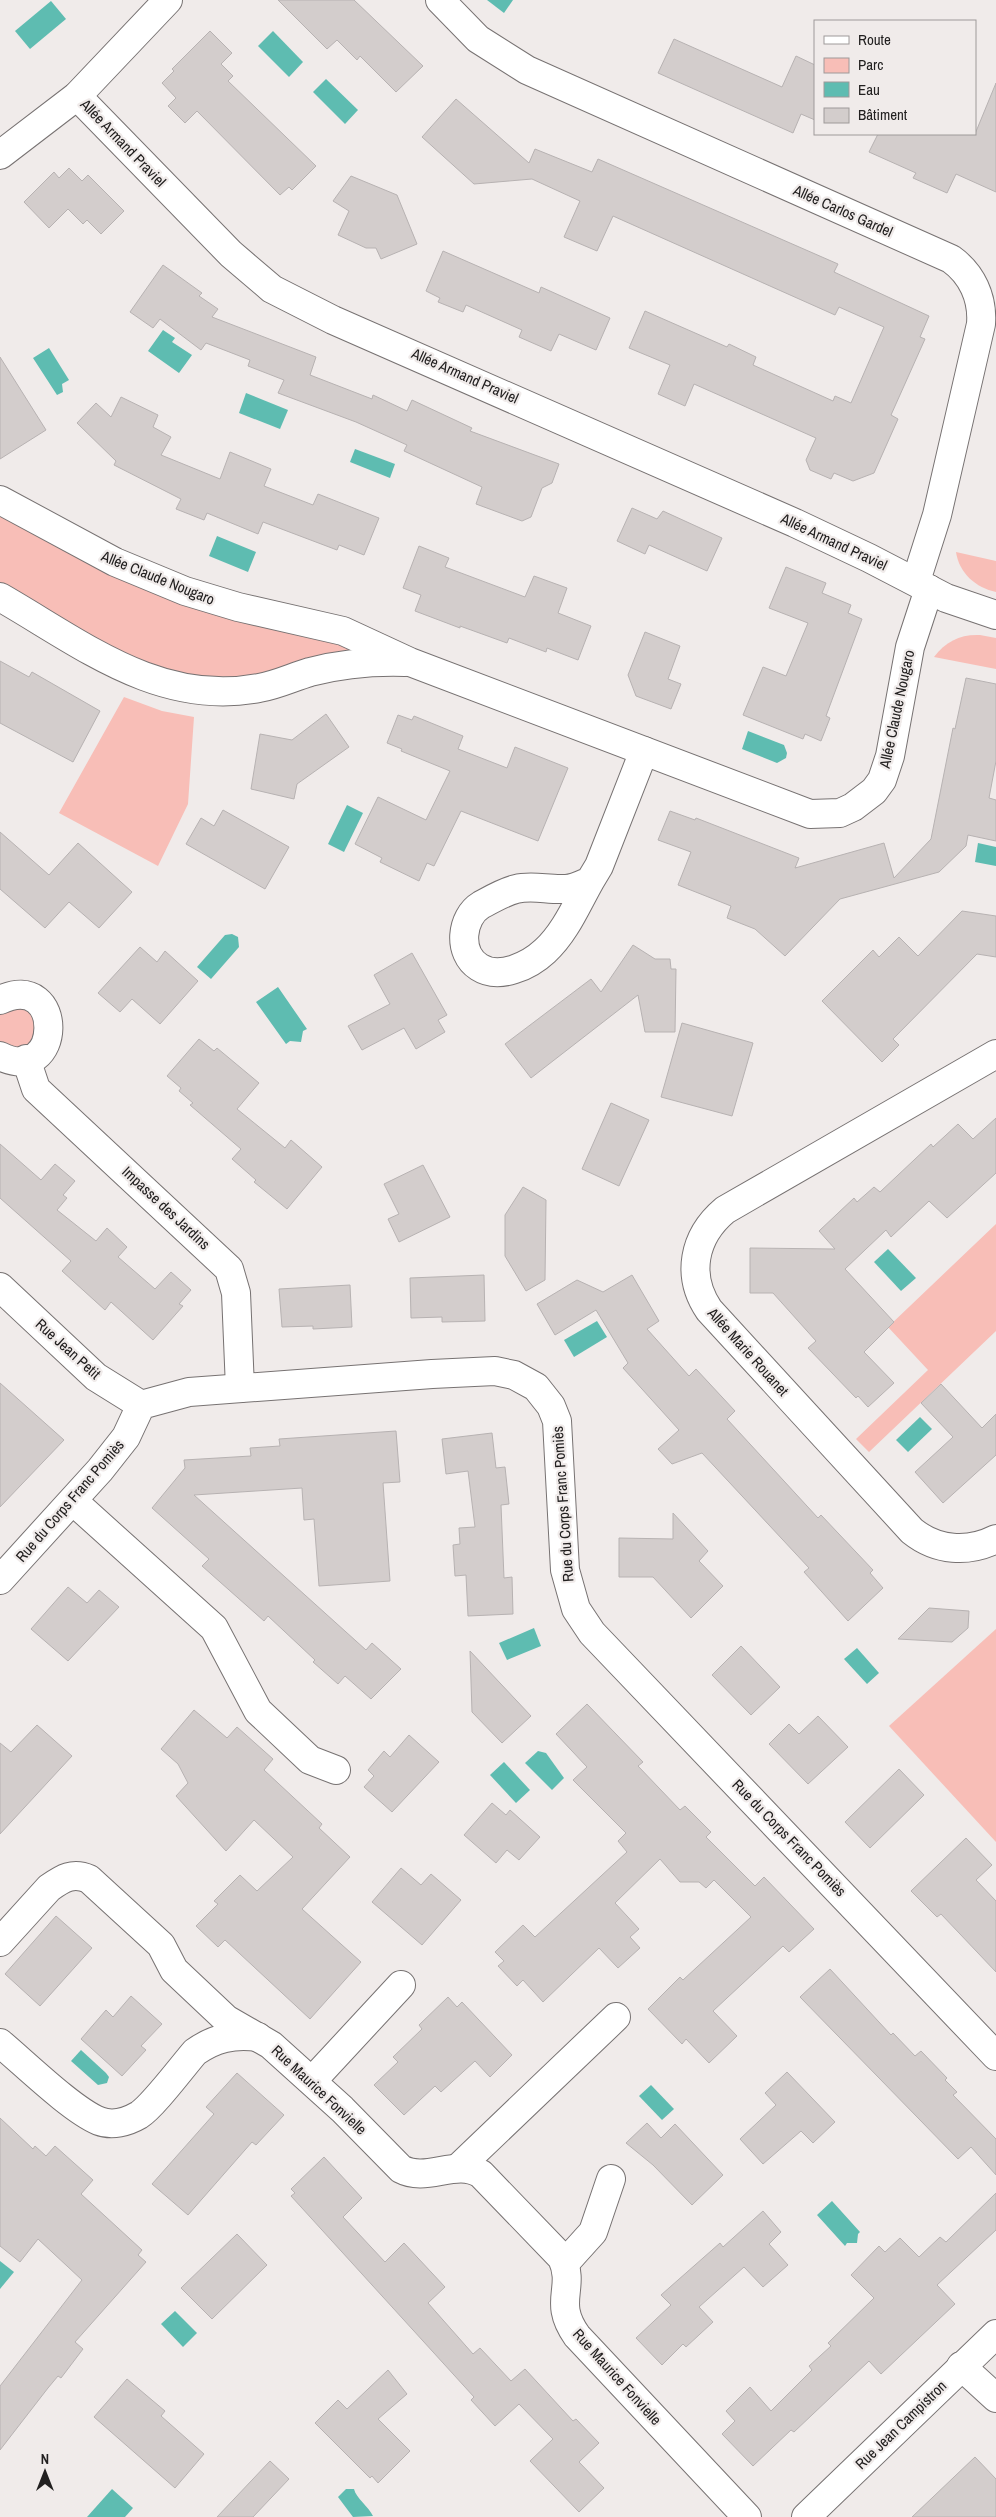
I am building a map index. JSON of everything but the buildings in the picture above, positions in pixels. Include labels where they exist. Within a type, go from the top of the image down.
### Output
[{"type":"street","points":[[77,96],[168,0]]},
{"type":"street","name":"Allée Carlos Gardel","points":[[440,0],[478,39],[526,70],[951,259],[966,272],[978,296],[981,324],[922,585]]},
{"type":"street","name":"Allée Armand Praviel","points":[[0,155],[77,96],[231,254],[272,289],[333,320],[796,523],[966,607],[996,616]]},
{"type":"street","name":"Allée Claude Nougaro","points":[[0,500],[115,562],[185,591],[238,607],[343,631],[410,662],[799,812],[825,815],[840,813],[853,807],[874,791],[882,780],[922,585]]},
{"type":"street","name":"Allée Claude Nougaro","points":[[0,597],[122,667],[147,679],[191,690],[238,691],[261,688],[326,669],[358,663],[410,662]]},
{"type":"street","points":[[590,881],[599,866],[644,751]]},
{"type":"street","points":[[0,1000],[14,995],[27,996],[38,1002],[46,1012],[50,1025],[49,1038],[33,1058],[20,1061],[0,1056]]},
{"type":"street","name":"Allée Marie Rouanet","points":[[996,1054],[725,1210],[705,1231],[697,1249],[694,1267],[697,1286],[709,1310],[912,1532],[937,1545],[957,1548],[974,1547],[996,1539]]},
{"type":"street","name":"Impasse des Jardins","points":[[26,1059],[36,1089],[229,1269],[236,1293],[240,1388]]},
{"type":"street","name":"Rue Jean Petit","points":[[0,1287],[96,1377],[141,1405]]},
{"type":"street","name":"Rue du Corps Franc Pomiès","points":[[0,1580],[73,1502],[126,1437],[141,1405],[189,1392],[432,1374],[495,1371],[514,1375],[536,1387],[551,1406],[557,1421],[565,1570],[576,1609],[588,1627],[996,2056]]},
{"type":"street","points":[[73,1502],[214,1628],[258,1711],[310,1760],[336,1770]]},
{"type":"street","name":"Rue Maurice Fonvielle","points":[[0,1942],[49,1888],[66,1877],[82,1876],[94,1883],[161,1945],[174,1970],[226,2019],[270,2045],[312,2081],[401,2169],[407,2173],[424,2174],[458,2168],[470,2168],[481,2174],[559,2254],[565,2263],[564,2310],[571,2328],[747,2517]]},
{"type":"street","points":[[312,2081],[401,1985]]},
{"type":"street","points":[[458,2168],[616,2017]]},
{"type":"street","name":"Rue Maurice Fonvielle","points":[[0,2042],[74,2105],[98,2120],[109,2123],[127,2122],[141,2114],[195,2052],[206,2045],[223,2037],[258,2037]]},
{"type":"street","points":[[565,2263],[593,2232],[611,2179]]},
{"type":"street","name":"Rue Jean Campistron","points":[[806,2517],[996,2334]]},
{"type":"street","points":[[961,2366],[996,2398]]},
{"type":"green space","points":[[0,509],[364,648],[269,674],[242,677],[186,676],[140,664],[0,586]]},
{"type":"green space","points":[[956,552],[996,561],[996,592],[975,583],[965,573]]},
{"type":"green space","points":[[980,635],[996,638],[996,669],[934,657],[949,643],[960,637]]},
{"type":"green space","points":[[124,697],[162,711],[194,717],[188,804],[158,866],[59,813]]},
{"type":"green space","points":[[17,1006],[35,1014],[39,1033],[27,1049],[0,1043],[0,1013],[7,1008]]},
{"type":"green space","points":[[996,1224],[996,1331],[869,1452],[856,1439],[928,1370],[888,1327]]},
{"type":"green space","points":[[996,1629],[996,1842],[889,1726]]},
{"type":"water","points":[[487,0],[513,0],[504,13]]},
{"type":"water","points":[[51,1],[66,19],[30,49],[15,31]]},
{"type":"water","points":[[273,31],[303,62],[289,77],[258,46]]},
{"type":"water","points":[[326,79],[358,110],[345,124],[313,92]]},
{"type":"water","points":[[163,330],[175,338],[172,342],[192,355],[179,373],[148,351]]},
{"type":"water","points":[[49,348],[69,380],[62,384],[63,392],[57,395],[33,358]]},
{"type":"water","points":[[246,393],[288,410],[280,429],[239,413]]},
{"type":"water","points":[[355,449],[395,464],[390,478],[350,462]]},
{"type":"water","points":[[217,536],[256,552],[248,572],[209,556]]},
{"type":"water","points":[[748,731],[784,745],[787,753],[786,758],[777,763],[742,749]]},
{"type":"water","points":[[347,805],[363,813],[344,852],[328,844]]},
{"type":"water","points":[[978,843],[996,847],[996,866],[975,862]]},
{"type":"water","points":[[232,934],[238,937],[239,947],[211,979],[197,967],[225,935]]},
{"type":"water","points":[[278,987],[307,1029],[303,1031],[301,1042],[290,1041],[286,1044],[256,1002]]},
{"type":"water","points":[[888,1249],[916,1278],[901,1291],[874,1262]]},
{"type":"water","points":[[597,1321],[607,1337],[574,1357],[564,1340]]},
{"type":"water","points":[[920,1417],[932,1429],[908,1452],[896,1440]]},
{"type":"water","points":[[534,1628],[541,1646],[507,1660],[499,1643]]},
{"type":"water","points":[[857,1648],[879,1673],[867,1684],[844,1659]]},
{"type":"water","points":[[538,1751],[546,1753],[564,1778],[552,1790],[525,1763]]},
{"type":"water","points":[[504,1762],[530,1790],[516,1803],[490,1775]]},
{"type":"water","points":[[81,2050],[106,2073],[109,2077],[107,2083],[98,2085],[71,2061]]},
{"type":"water","points":[[651,2085],[674,2109],[662,2120],[639,2096]]},
{"type":"water","points":[[832,2201],[860,2232],[857,2243],[847,2243],[845,2246],[817,2215]]},
{"type":"water","points":[[0,2261],[14,2272],[0,2289]]},
{"type":"water","points":[[175,2311],[197,2333],[183,2347],[161,2324]]},
{"type":"water","points":[[112,2489],[133,2508],[125,2517],[87,2517]]},
{"type":"water","points":[[346,2489],[354,2489],[357,2496],[373,2516],[353,2517],[338,2497]]}]
